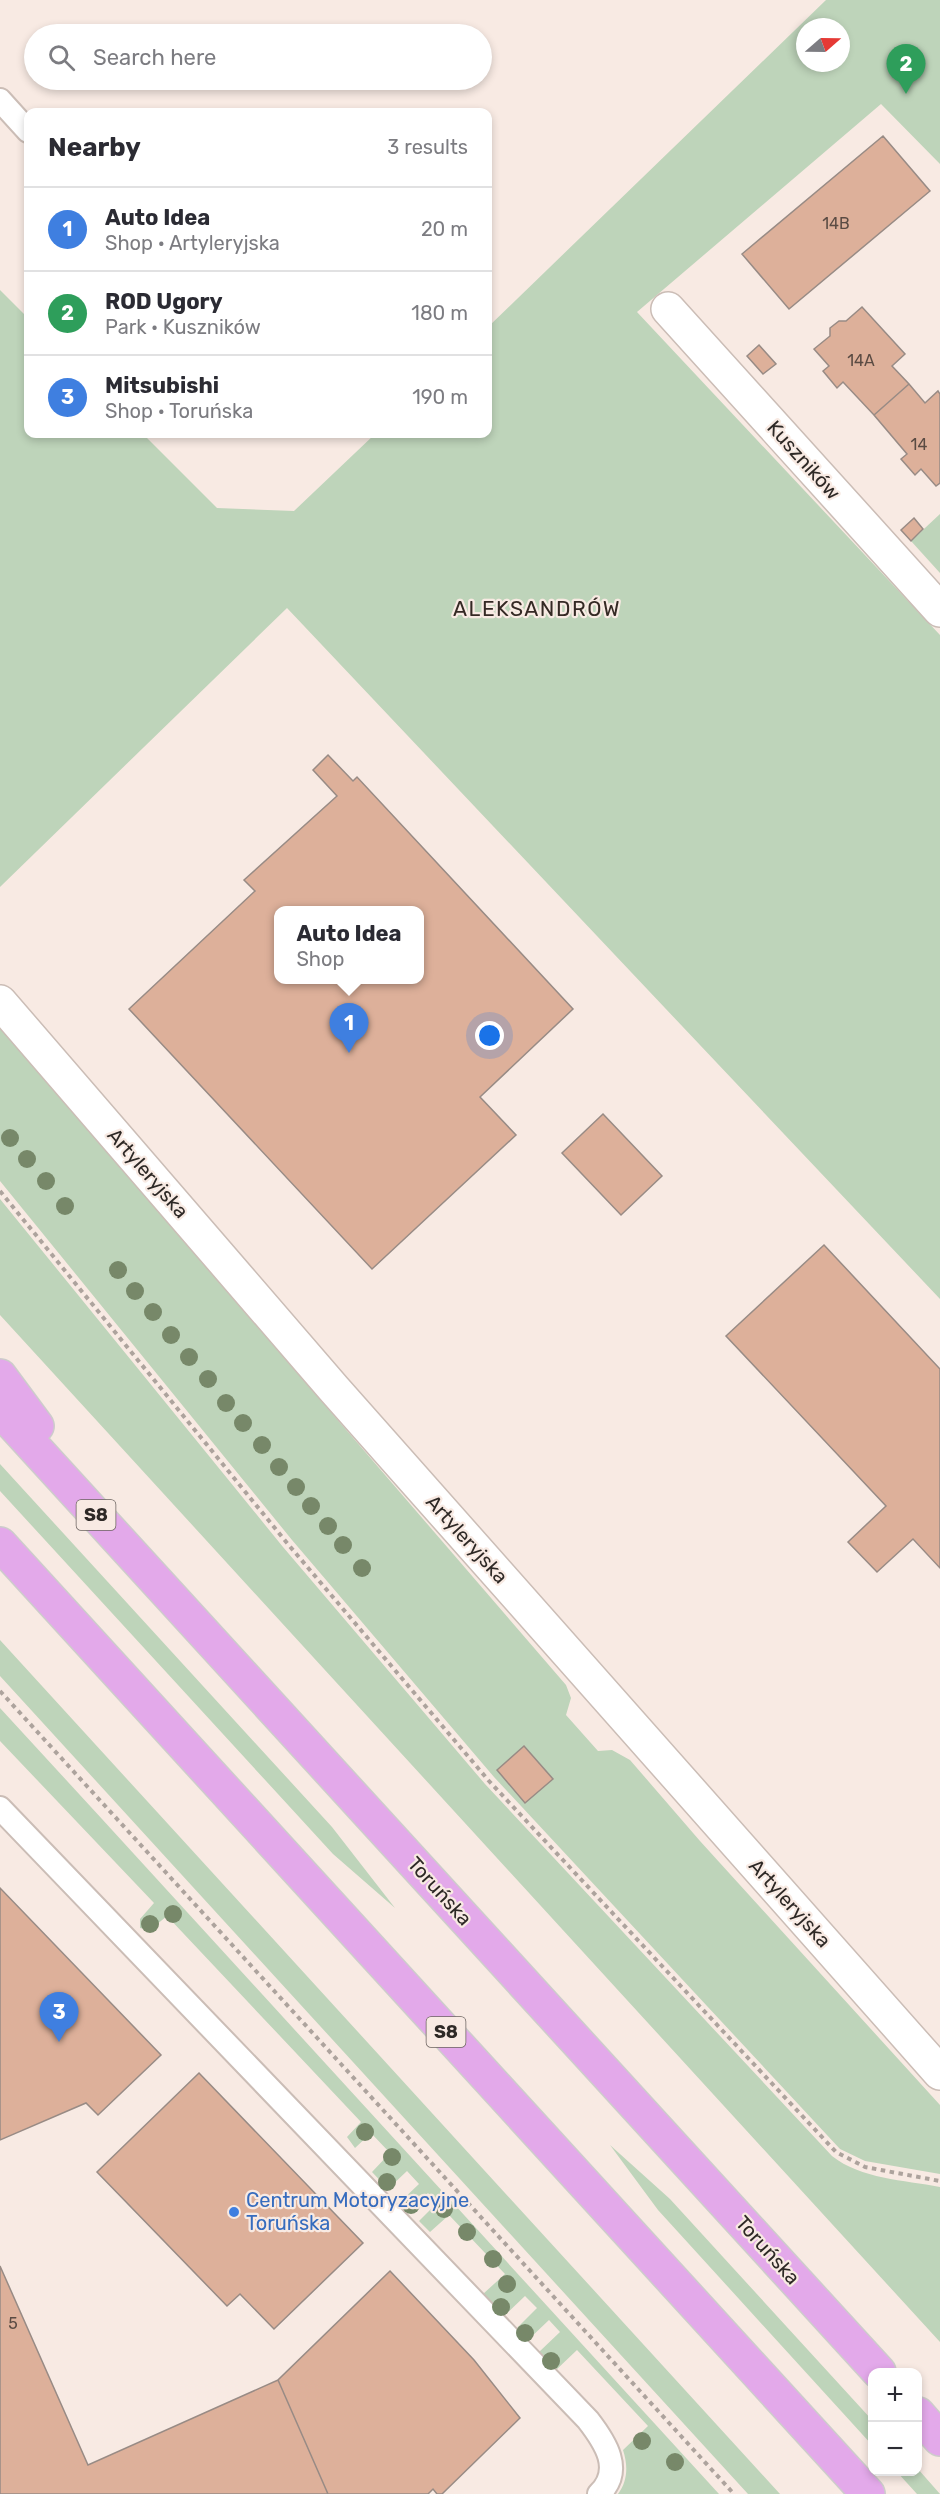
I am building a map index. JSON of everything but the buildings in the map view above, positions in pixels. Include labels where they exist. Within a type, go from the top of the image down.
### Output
[{"type":"highway","points":[[0,1376],[126,1542],[192,1620]]},
{"type":"highway","name":"Toruńska","points":[[0,1410],[874,2368]]},
{"type":"highway","name":"S8","points":[[0,1546],[868,2494]]},
{"type":"highway","points":[[922,2419],[940,2439]]},
{"type":"street","name":"Kuszników","points":[[668,309],[940,610]]},
{"type":"street","name":"Artyleryjska","points":[[0,1002],[334,1389],[940,2073]]},
{"type":"lane","points":[[0,100],[24,127]]},
{"type":"lane","points":[[0,1808],[588,2420],[605,2444],[610,2457],[610,2480],[599,2494]]},
{"type":"path","points":[[0,1191],[279,1534],[489,1780],[836,2152],[852,2163],[865,2167],[940,2181]]},
{"type":"path","points":[[0,1691],[734,2494]]},
{"type":"green space","points":[[826,0],[940,0],[940,164],[881,104],[637,312],[940,635],[940,1299],[287,608],[0,887],[0,290],[24,314],[24,438],[147,438],[217,508],[294,511],[371,438],[492,438],[492,323],[796,29],[796,72],[850,72],[850,18],[807,18]]},
{"type":"green space","points":[[940,514],[940,573],[911,541]]},
{"type":"green space","points":[[0,1028],[566,1685],[571,1698],[566,1715],[598,1751],[612,1750],[630,1760],[700,1841],[940,2105],[940,2174],[865,2161],[840,2149],[494,1777],[292,1540],[0,1181]]},
{"type":"green space","points":[[0,1199],[283,1547],[485,1784],[832,2156],[843,2164],[869,2174],[940,2187],[940,2342],[0,1315]]},
{"type":"green space","points":[[0,1464],[332,1827],[395,1908],[333,1854],[0,1491]]},
{"type":"green space","points":[[0,1640],[780,2494],[748,2494],[0,1676]]},
{"type":"green space","points":[[0,1708],[719,2494],[618,2494],[624,2484],[626,2473],[623,2450],[648,2426],[577,2350],[556,2370],[539,2352],[560,2332],[549,2320],[528,2340],[516,2329],[537,2308],[525,2296],[504,2316],[483,2294],[505,2274],[449,2215],[430,2232],[419,2221],[437,2203],[428,2193],[409,2211],[400,2202],[419,2184],[407,2171],[388,2189],[372,2172],[390,2153],[371,2133],[355,2148],[347,2137],[361,2122],[167,1916],[150,1930],[140,1928],[140,1919],[154,1903],[0,1741]]},
{"type":"green space","points":[[610,2145],[670,2199],[868,2416],[868,2441],[658,2210]]},
{"type":"green space","points":[[922,2474],[940,2494],[917,2494],[901,2476],[922,2476]]},
{"type":"place","name":"ROD Ugory","points":[[906,94]]},
{"type":"place","name":"Auto Idea","points":[[349,1053]]},
{"type":"place","name":"Mitsubishi","points":[[59,2042]]},
{"type":"place","name":"Centrum Motoryzacyjne Toruńska","points":[[234,2212]]},
{"type":"district","name":"ALEKSANDRÓW","points":[[537,608]]}]
